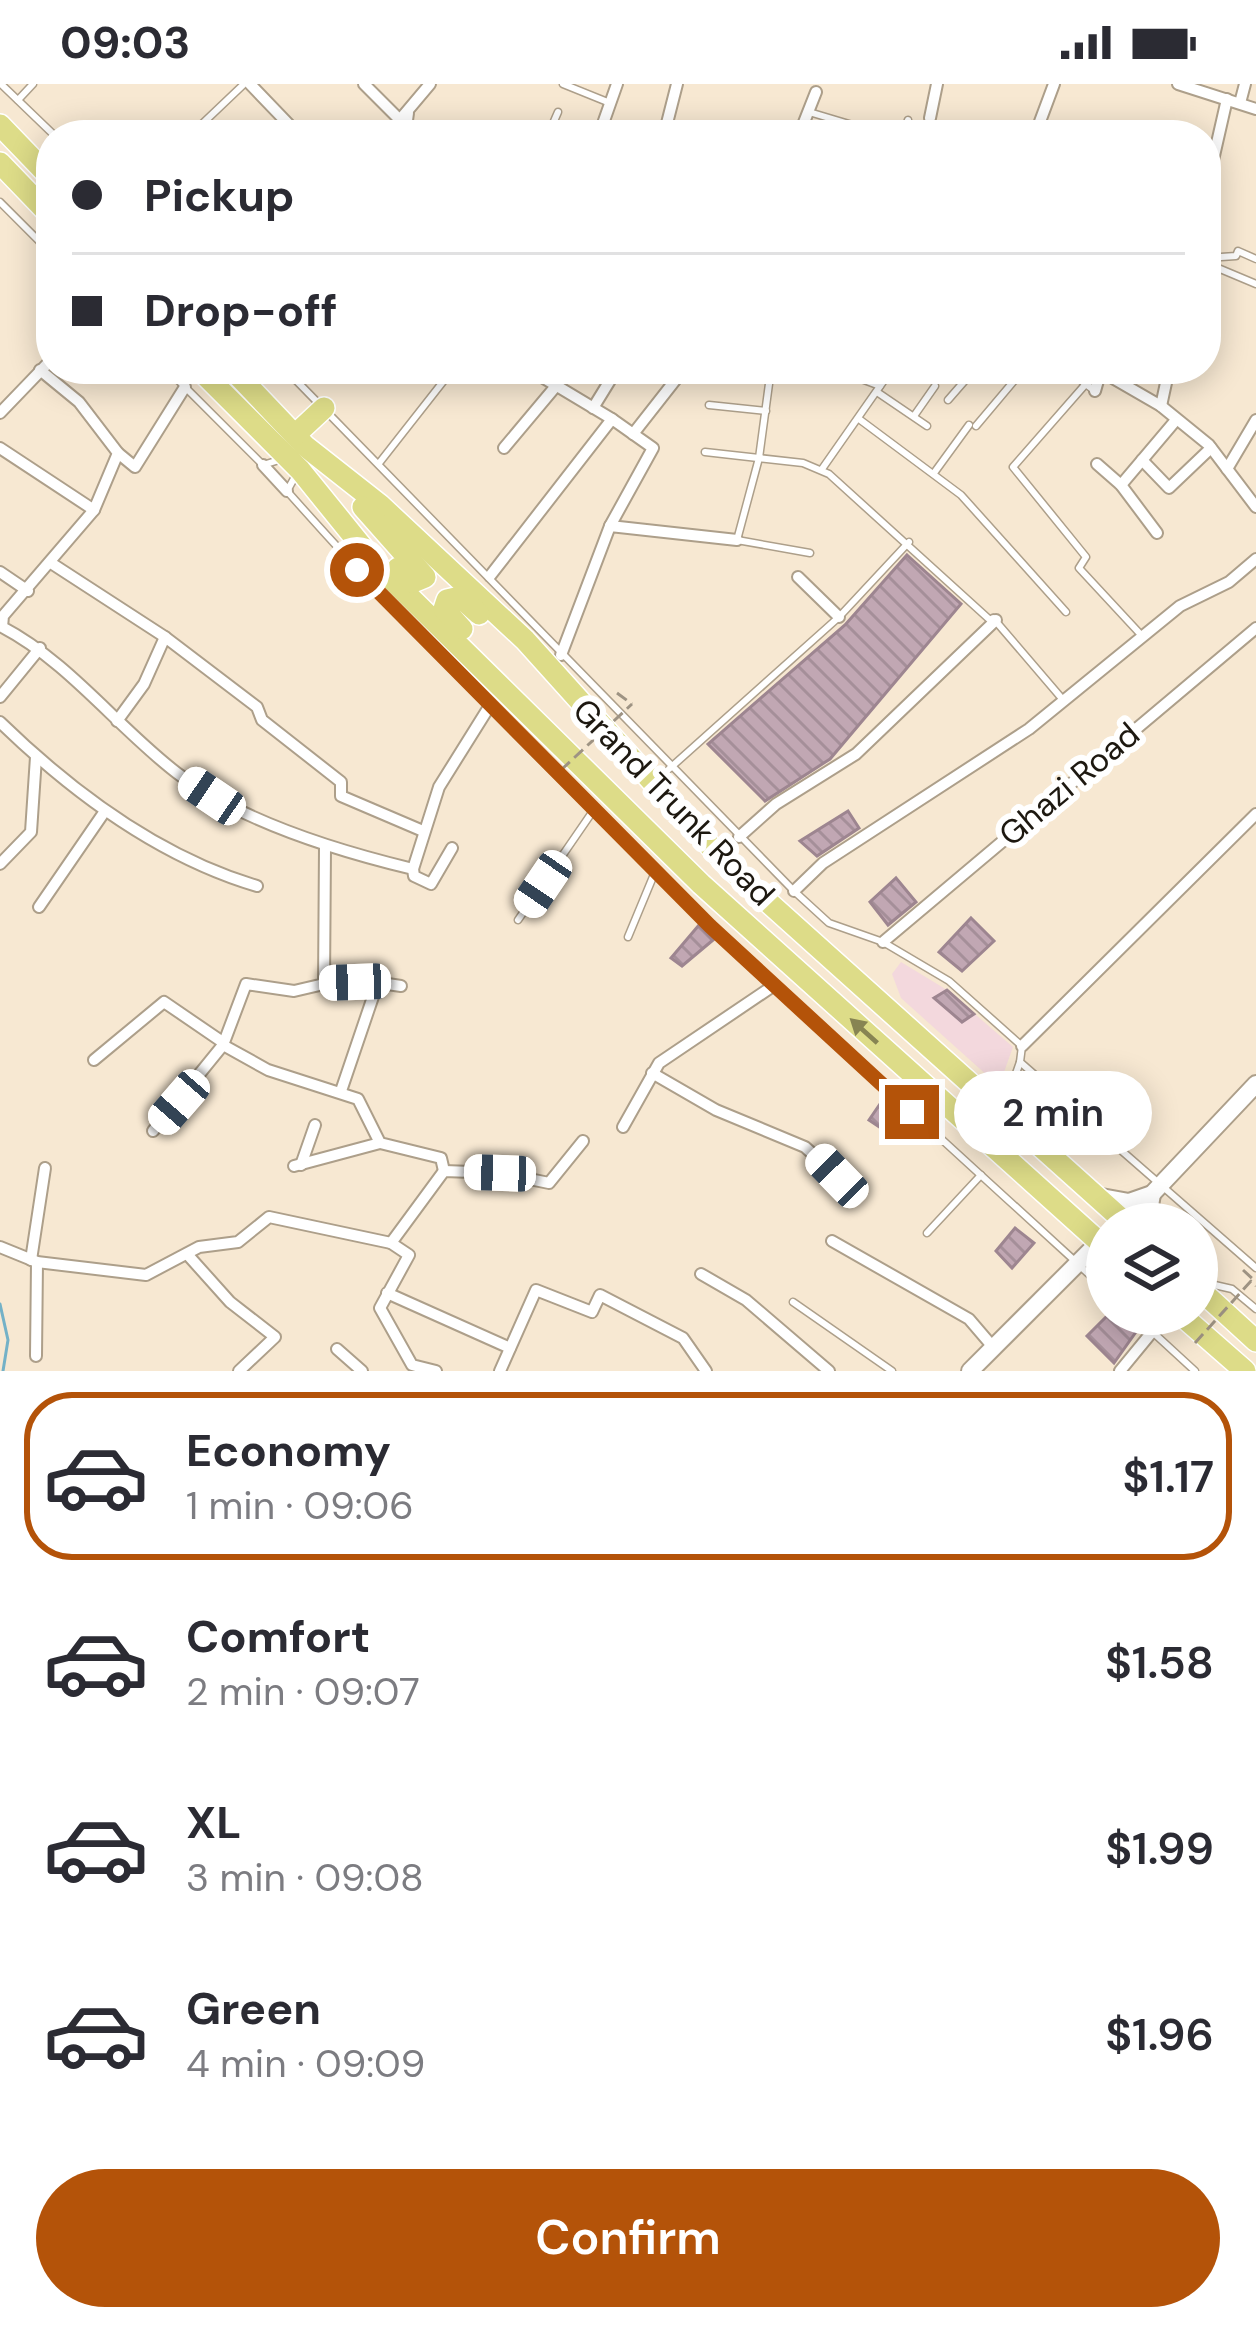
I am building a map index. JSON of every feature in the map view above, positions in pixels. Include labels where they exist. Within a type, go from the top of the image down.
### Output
[{"type":"highway","points":[[0,124],[36,162]]},
{"type":"highway","points":[[0,163],[36,200]]},
{"type":"highway","name":"Grand Trunk Road","points":[[201,384],[459,575],[525,640],[730,868],[1103,1203]]},
{"type":"highway","name":"Grand Trunk Road","points":[[244,384],[376,564],[600,780],[700,884],[1086,1230]]},
{"type":"highway","points":[[318,490],[411,581],[423,581],[424,570],[297,452],[324,408]]},
{"type":"highway","points":[[600,780],[446,612],[447,600],[460,597],[618,748]]},
{"type":"highway","points":[[1218,1304],[1256,1341]]},
{"type":"highway","points":[[1204,1335],[1245,1371]]},
{"type":"main road","points":[[1095,1196],[1120,1202],[1157,1189],[1256,1084]]},
{"type":"main road","points":[[1153,1203],[1157,1189]]},
{"type":"main road","points":[[970,1371],[1086,1257]]},
{"type":"street","points":[[247,84],[284,120]]},
{"type":"street","points":[[364,84],[404,120]]},
{"type":"street","points":[[400,120],[430,84]]},
{"type":"street","points":[[604,120],[616,84]]},
{"type":"street","points":[[668,120],[677,84]]},
{"type":"street","points":[[930,118],[937,84]]},
{"type":"street","points":[[1041,120],[1054,84]]},
{"type":"street","points":[[1178,84],[1256,109]]},
{"type":"street","points":[[1221,141],[1245,84]]},
{"type":"street","points":[[806,120],[817,92]]},
{"type":"street","points":[[0,413],[36,374]]},
{"type":"street","points":[[58,384],[80,402],[118,453],[135,467],[188,384]]},
{"type":"street","points":[[553,384],[653,448],[610,526],[560,655]]},
{"type":"street","points":[[593,408],[608,384]]},
{"type":"street","points":[[633,434],[672,384]]},
{"type":"street","points":[[1090,388],[1093,384]]},
{"type":"street","points":[[1122,384],[1161,406],[1211,448],[1256,507]]},
{"type":"street","points":[[1161,406],[1166,384]]},
{"type":"street","points":[[504,448],[556,386]]},
{"type":"street","points":[[490,576],[612,419]]},
{"type":"street","points":[[1121,485],[1176,420]]},
{"type":"street","points":[[1227,470],[1256,420]]},
{"type":"street","points":[[0,448],[94,510]]},
{"type":"street","points":[[1142,460],[1169,488],[1211,448]]},
{"type":"street","points":[[118,453],[94,510],[0,625],[40,649],[117,721],[212,796],[326,848],[413,869]]},
{"type":"street","points":[[1097,464],[1121,485],[1157,533]]},
{"type":"street","points":[[262,465],[287,490]]},
{"type":"street","points":[[610,526],[737,541]]},
{"type":"street","points":[[794,891],[823,863],[1064,701],[1180,606],[1229,582],[1256,559]]},
{"type":"street","points":[[50,563],[165,637],[257,707],[268,724],[343,784],[341,796],[422,831]]},
{"type":"street","points":[[0,572],[28,591]]},
{"type":"street","points":[[798,577],[838,617]]},
{"type":"street","points":[[740,837],[776,804],[856,754],[996,620]]},
{"type":"street","name":"Ghazi Road","points":[[883,942],[1256,628]]},
{"type":"street","points":[[117,721],[144,684],[165,637]]},
{"type":"street","points":[[0,697],[40,649]]},
{"type":"street","points":[[452,848],[434,884],[418,879],[413,869],[422,831],[452,759],[489,707]]},
{"type":"street","points":[[0,722],[105,811],[215,874],[257,886]]},
{"type":"street","points":[[0,863],[31,832],[36,757]]},
{"type":"street","points":[[38,907],[105,811]]},
{"type":"street","points":[[1022,1046],[1256,814]]},
{"type":"street","points":[[324,984],[326,848]]},
{"type":"street","points":[[153,1131],[223,1044],[246,984],[294,991],[324,984],[401,986]]},
{"type":"street","points":[[340,1091],[376,985]]},
{"type":"street","points":[[623,1127],[652,1073],[773,986]]},
{"type":"street","points":[[94,1060],[166,1002],[268,1070],[358,1099],[380,1143]]},
{"type":"street","points":[[652,1073],[716,1110],[805,1147],[837,1176]]},
{"type":"street","points":[[315,1125],[298,1166],[380,1143],[441,1158],[444,1171],[391,1243]]},
{"type":"street","points":[[444,1171],[549,1183],[583,1141]]},
{"type":"street","points":[[35,1356],[34,1261],[45,1168]]},
{"type":"street","points":[[0,1247],[34,1261],[146,1275],[187,1254],[238,1242],[269,1216],[391,1243],[409,1255],[380,1308],[410,1368],[436,1371]]},
{"type":"street","points":[[832,1241],[969,1319],[993,1347]]},
{"type":"street","points":[[187,1254],[230,1302],[275,1337],[238,1371]]},
{"type":"street","points":[[701,1274],[746,1300],[829,1371]]},
{"type":"street","points":[[500,1371],[536,1290],[592,1312],[600,1295],[683,1338],[706,1371]]},
{"type":"street","points":[[387,1293],[509,1348]]},
{"type":"street","points":[[1120,1371],[1150,1335]]},
{"type":"street","points":[[337,1349],[362,1371]]},
{"type":"lane","points":[[2,84],[39,120]]},
{"type":"lane","points":[[19,100],[33,84]]},
{"type":"lane","points":[[206,120],[247,84]]},
{"type":"lane","points":[[563,84],[610,103]]},
{"type":"lane","points":[[809,111],[838,120]]},
{"type":"lane","points":[[555,120],[559,112]]},
{"type":"lane","points":[[0,202],[36,238]]},
{"type":"lane","points":[[1221,258],[1236,256],[1238,251],[1256,259]]},
{"type":"lane","points":[[1221,267],[1256,284]]},
{"type":"lane","points":[[197,384],[262,465],[297,452]]},
{"type":"lane","points":[[300,384],[490,576],[669,769],[794,891],[830,923],[883,942],[949,981],[1022,1046],[1002,1114]]},
{"type":"lane","points":[[380,462],[441,384]]},
{"type":"lane","points":[[770,384],[759,458],[737,541],[810,553]]},
{"type":"lane","points":[[868,384],[927,426]]},
{"type":"lane","points":[[822,470],[882,384]]},
{"type":"lane","points":[[948,400],[962,384]]},
{"type":"lane","points":[[934,473],[1010,384]]},
{"type":"lane","points":[[1085,384],[1090,388],[1013,467],[1087,557],[1079,568],[1143,637]]},
{"type":"lane","points":[[914,416],[935,386]]},
{"type":"lane","points":[[709,405],[766,411]]},
{"type":"lane","points":[[859,419],[962,495],[1066,611]]},
{"type":"lane","points":[[297,452],[287,490],[489,707],[773,986],[1086,1271]]},
{"type":"lane","points":[[705,452],[822,470],[900,542],[909,542],[989,620],[996,620],[1064,701]]},
{"type":"lane","points":[[669,769],[838,617],[909,542]]},
{"type":"lane","points":[[518,920],[593,811]]},
{"type":"lane","points":[[628,937],[655,872]]},
{"type":"lane","points":[[1020,1063],[1157,1189],[1256,1268]]},
{"type":"lane","points":[[927,1233],[981,1175]]},
{"type":"lane","points":[[1218,1287],[1232,1289],[1256,1309]]},
{"type":"lane","points":[[793,1302],[892,1371]]},
{"type":"lane","points":[[1155,1335],[1195,1371]]},
{"type":"path","points":[[561,770],[632,704],[620,690]]},
{"type":"path","points":[[1195,1343],[1250,1281],[1256,1286]]},
{"type":"shaded area","points":[[901,962],[947,990],[1013,1047],[999,1086],[901,998],[892,974]]},
{"type":"building","points":[[907,555],[961,604],[830,759],[765,801],[708,744],[845,625]]},
{"type":"building","points":[[848,811],[859,828],[817,856],[800,841]]},
{"type":"building","points":[[896,878],[916,902],[888,925],[870,902]]},
{"type":"building","points":[[971,918],[994,941],[962,971],[939,952]]},
{"type":"building","points":[[699,925],[713,940],[682,966],[671,958]]},
{"type":"building","points":[[947,990],[974,1014],[962,1022],[934,998]]},
{"type":"building","points":[[880,1104],[895,1118],[884,1130],[869,1120]]},
{"type":"building","points":[[1015,1228],[1034,1243],[1012,1268],[996,1251]]},
{"type":"building","points":[[1088,1335],[1134,1335],[1114,1363]]},
{"type":"waterway","points":[[0,1304],[8,1340],[3,1371]]},
{"type":"route","points":[[357,570],[710,926],[912,1112]]}]
